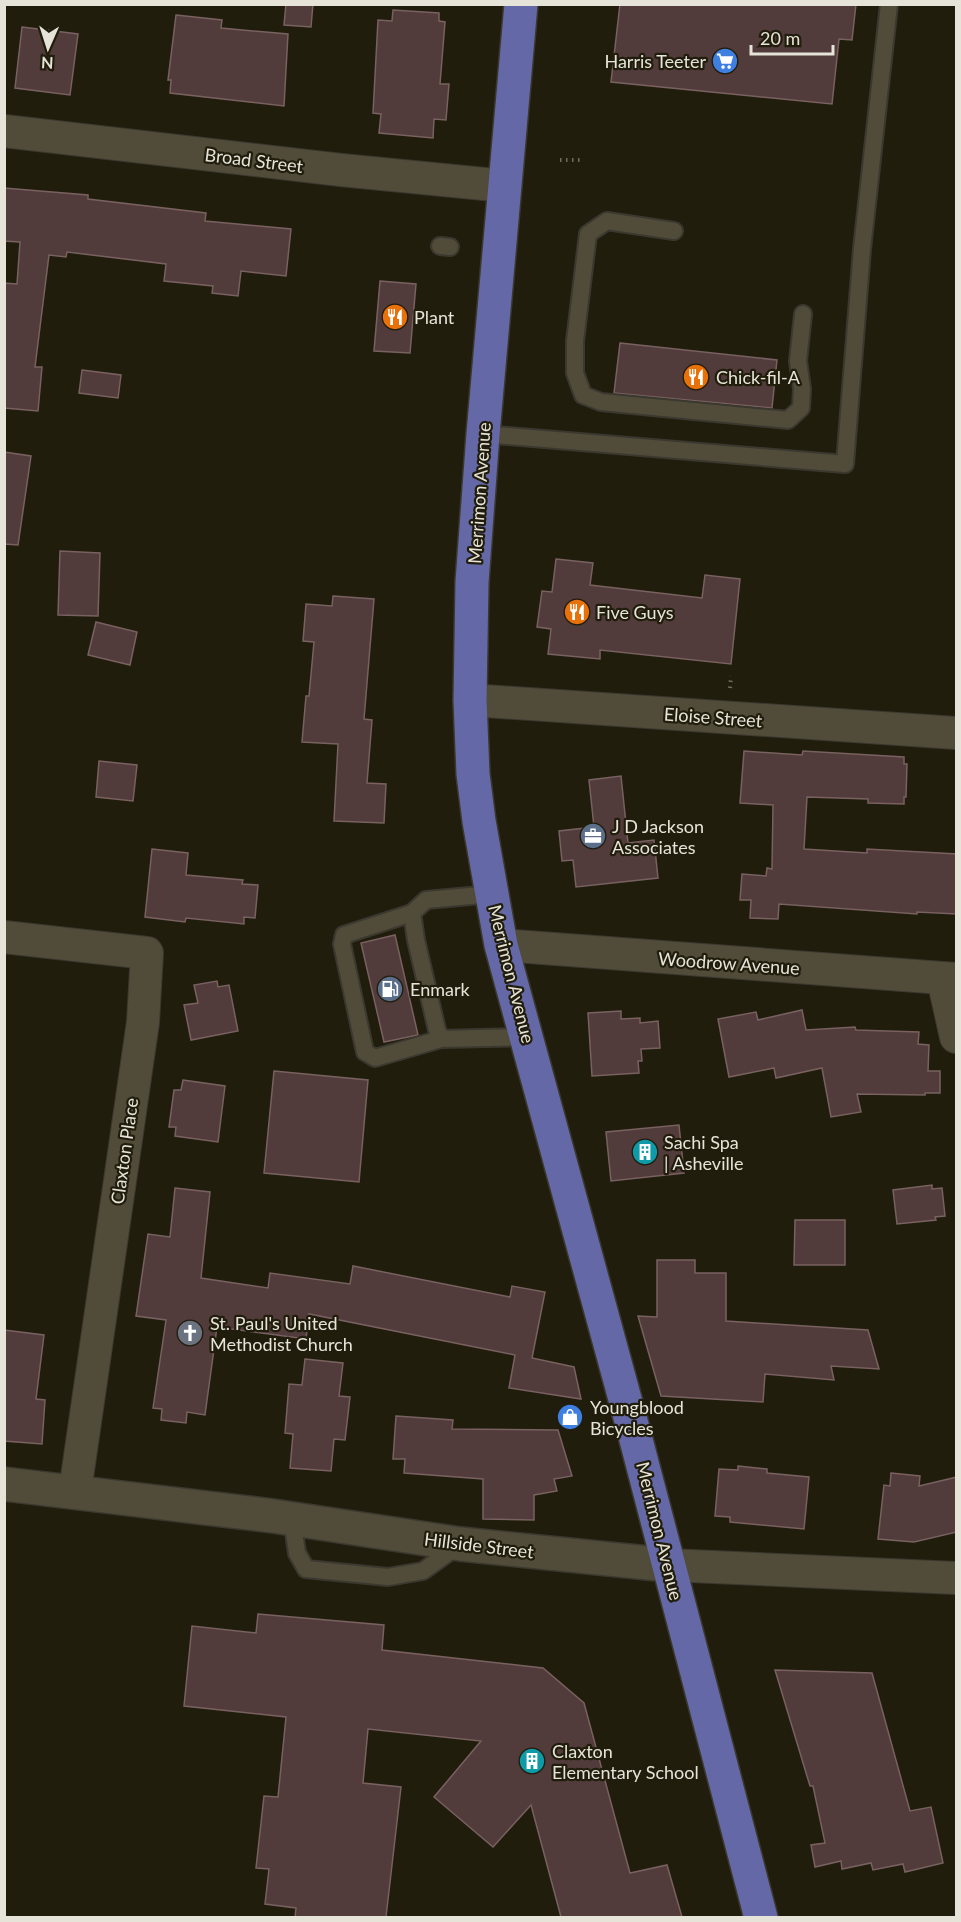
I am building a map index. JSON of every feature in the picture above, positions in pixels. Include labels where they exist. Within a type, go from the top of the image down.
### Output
[{"type":"main road","name":"Merrimon Avenue","points":[[520,4],[472,582],[470,700],[473,774],[501,945],[634,1432],[761,1917]]},
{"type":"street","name":"Broad Street","points":[[4,131],[341,170],[505,186]]},
{"type":"street","name":"Eloise Street","points":[[470,700],[957,733]]},
{"type":"street","name":"Claxton Place","points":[[4,937],[147,953],[143,1022],[75,1491]]},
{"type":"street","name":"Woodrow Avenue","points":[[501,945],[950,979]]},
{"type":"street","points":[[950,979],[957,1037]]},
{"type":"street","name":"Hillside Street","points":[[4,1484],[292,1519],[460,1544],[668,1564],[957,1578]]},
{"type":"lane","points":[[483,434],[845,464],[862,249],[889,4]]},
{"type":"lane","points":[[674,231],[607,221],[588,234],[575,341],[575,374],[583,395],[601,402],[788,420],[801,408],[802,389],[798,361],[803,314]]},
{"type":"lane","points":[[492,894],[426,900],[412,913],[345,934],[342,944],[365,1052],[375,1058],[441,1039],[526,1037]]},
{"type":"lane","points":[[412,913],[416,940],[441,1039]]},
{"type":"lane","points":[[292,1519],[297,1553],[306,1569],[388,1577],[423,1571],[460,1544]]},
{"type":"path","points":[[560,160],[584,160]]},
{"type":"building","points":[[286,4],[313,4],[311,27],[284,25]]},
{"type":"building","name":"Harris Teeter","points":[[620,4],[856,4],[852,40],[839,39],[832,104],[611,82]]},
{"type":"building","points":[[393,10],[439,13],[439,21],[445,22],[440,84],[449,84],[446,120],[434,119],[433,138],[379,133],[381,114],[373,113],[378,20],[392,21]]},
{"type":"building","points":[[176,15],[222,20],[221,28],[288,34],[284,106],[170,93],[171,80],[168,80]]},
{"type":"building","points":[[22,27],[78,34],[70,95],[15,88]]},
{"type":"building","points":[[4,188],[88,195],[88,199],[206,213],[205,221],[291,229],[286,276],[241,271],[238,296],[212,293],[213,286],[164,281],[166,264],[67,252],[66,257],[49,255],[35,367],[42,367],[38,411],[4,408],[4,283],[17,284],[20,242],[4,241]]},
{"type":"building","name":"Plant","points":[[380,281],[416,284],[410,353],[374,351]]},
{"type":"building","name":"Chick-fil-A","points":[[620,343],[777,360],[772,408],[614,393]]},
{"type":"building","points":[[82,370],[121,375],[118,398],[79,393]]},
{"type":"building","points":[[4,452],[31,456],[18,545],[4,544]]},
{"type":"building","points":[[60,551],[100,553],[98,616],[58,615]]},
{"type":"building","points":[[556,559],[593,563],[590,585],[702,598],[705,575],[740,579],[731,664],[600,650],[600,659],[548,654],[551,629],[537,627],[542,591],[552,592]]},
{"type":"building","points":[[333,596],[374,599],[364,719],[372,720],[367,783],[386,784],[384,823],[334,821],[338,744],[302,742],[314,642],[303,641],[306,604],[332,606]]},
{"type":"building","points":[[96,622],[137,632],[130,665],[88,655]]},
{"type":"building","points":[[744,751],[802,755],[803,751],[904,757],[904,764],[907,764],[904,804],[868,803],[868,799],[807,797],[804,849],[867,853],[867,849],[957,854],[957,914],[917,912],[917,914],[779,904],[778,919],[750,918],[751,900],[740,900],[742,874],[766,876],[767,868],[772,869],[773,805],[740,803]]},
{"type":"building","points":[[99,761],[137,765],[133,801],[96,797]]},
{"type":"building","name":"J D Jackson Associates","points":[[621,776],[628,843],[654,840],[658,878],[576,887],[573,860],[562,861],[559,831],[594,827],[589,780]]},
{"type":"building","points":[[152,849],[188,853],[186,875],[243,880],[242,884],[258,885],[255,918],[244,917],[244,924],[186,918],[185,922],[145,917]]},
{"type":"building","name":"Enmark","points":[[395,935],[418,1035],[384,1042],[361,943]]},
{"type":"building","points":[[217,981],[218,987],[229,985],[238,1031],[191,1040],[184,1005],[198,1003],[194,985]]},
{"type":"building","points":[[802,1010],[806,1030],[855,1027],[856,1030],[919,1032],[918,1044],[929,1045],[928,1071],[940,1071],[940,1093],[925,1093],[925,1095],[857,1094],[861,1112],[831,1117],[822,1068],[776,1078],[774,1068],[729,1077],[718,1019],[756,1012],[758,1020]]},
{"type":"building","points":[[621,1011],[621,1019],[640,1018],[640,1023],[658,1021],[660,1048],[641,1049],[642,1061],[638,1061],[639,1073],[592,1076],[588,1013]]},
{"type":"building","points":[[274,1071],[368,1080],[359,1182],[264,1173]]},
{"type":"building","points":[[183,1080],[225,1086],[218,1142],[175,1136],[176,1127],[169,1127],[174,1090],[181,1090]]},
{"type":"building","name":"Sachi Spa | Asheville","points":[[679,1125],[684,1173],[611,1181],[606,1132]]},
{"type":"building","points":[[932,1185],[932,1189],[942,1188],[945,1216],[935,1217],[936,1220],[897,1224],[893,1190]]},
{"type":"building","points":[[175,1188],[210,1192],[201,1278],[268,1288],[270,1273],[350,1284],[353,1266],[510,1297],[512,1286],[545,1292],[532,1358],[574,1367],[581,1399],[509,1388],[515,1355],[309,1314],[306,1339],[217,1327],[205,1415],[187,1412],[186,1423],[161,1420],[162,1409],[153,1408],[166,1320],[136,1316],[148,1234],[170,1237]]},
{"type":"building","points":[[795,1220],[845,1220],[845,1265],[794,1265]]},
{"type":"building","points":[[657,1260],[695,1260],[695,1273],[726,1273],[726,1321],[868,1330],[879,1369],[831,1366],[834,1380],[765,1374],[763,1402],[661,1396],[638,1316],[657,1317]]},
{"type":"building","points":[[4,1330],[44,1335],[36,1399],[45,1400],[42,1444],[4,1441]]},
{"type":"building","points":[[305,1359],[343,1363],[339,1396],[350,1397],[345,1440],[334,1439],[331,1471],[290,1468],[293,1434],[285,1433],[289,1384],[302,1385]]},
{"type":"building","points":[[396,1416],[453,1420],[452,1429],[558,1430],[572,1476],[554,1479],[557,1491],[534,1495],[534,1520],[483,1519],[483,1479],[404,1473],[405,1459],[393,1459]]},
{"type":"building","points":[[738,1466],[767,1469],[767,1473],[809,1477],[804,1529],[730,1522],[730,1517],[715,1516],[719,1469],[738,1470]]},
{"type":"building","points":[[891,1473],[920,1476],[919,1486],[957,1477],[957,1532],[914,1542],[878,1539],[884,1485],[890,1486]]},
{"type":"building","name":"Claxton Elementary School","points":[[258,1614],[384,1625],[382,1650],[543,1668],[584,1703],[630,1873],[667,1865],[682,1917],[561,1917],[531,1805],[493,1847],[434,1797],[481,1741],[368,1729],[363,1783],[401,1787],[386,1917],[295,1917],[296,1908],[265,1904],[269,1869],[256,1868],[264,1796],[278,1797],[286,1717],[184,1706],[192,1626],[256,1633]]},
{"type":"building","points":[[775,1670],[872,1673],[910,1811],[931,1807],[943,1863],[905,1872],[903,1864],[873,1870],[871,1863],[842,1869],[841,1861],[815,1867],[811,1845],[825,1843],[813,1786],[810,1786]]},
{"type":"place","name":"Harris Teeter","points":[[725,61]]},
{"type":"place","name":"Plant","points":[[395,317]]},
{"type":"place","name":"Chick-fil-A","points":[[696,377]]},
{"type":"place","name":"Five Guys","points":[[577,612]]},
{"type":"place","name":"J D Jackson Associates","points":[[593,836]]},
{"type":"place","name":"Enmark","points":[[390,989]]},
{"type":"place","name":"Sachi Spa | Asheville","points":[[645,1152]]},
{"type":"place","name":"St. Paul's United Methodist Church","points":[[190,1333]]},
{"type":"place","name":"Youngblood Bicycles","points":[[570,1417]]},
{"type":"place","name":"Claxton Elementary School","points":[[532,1761]]}]
